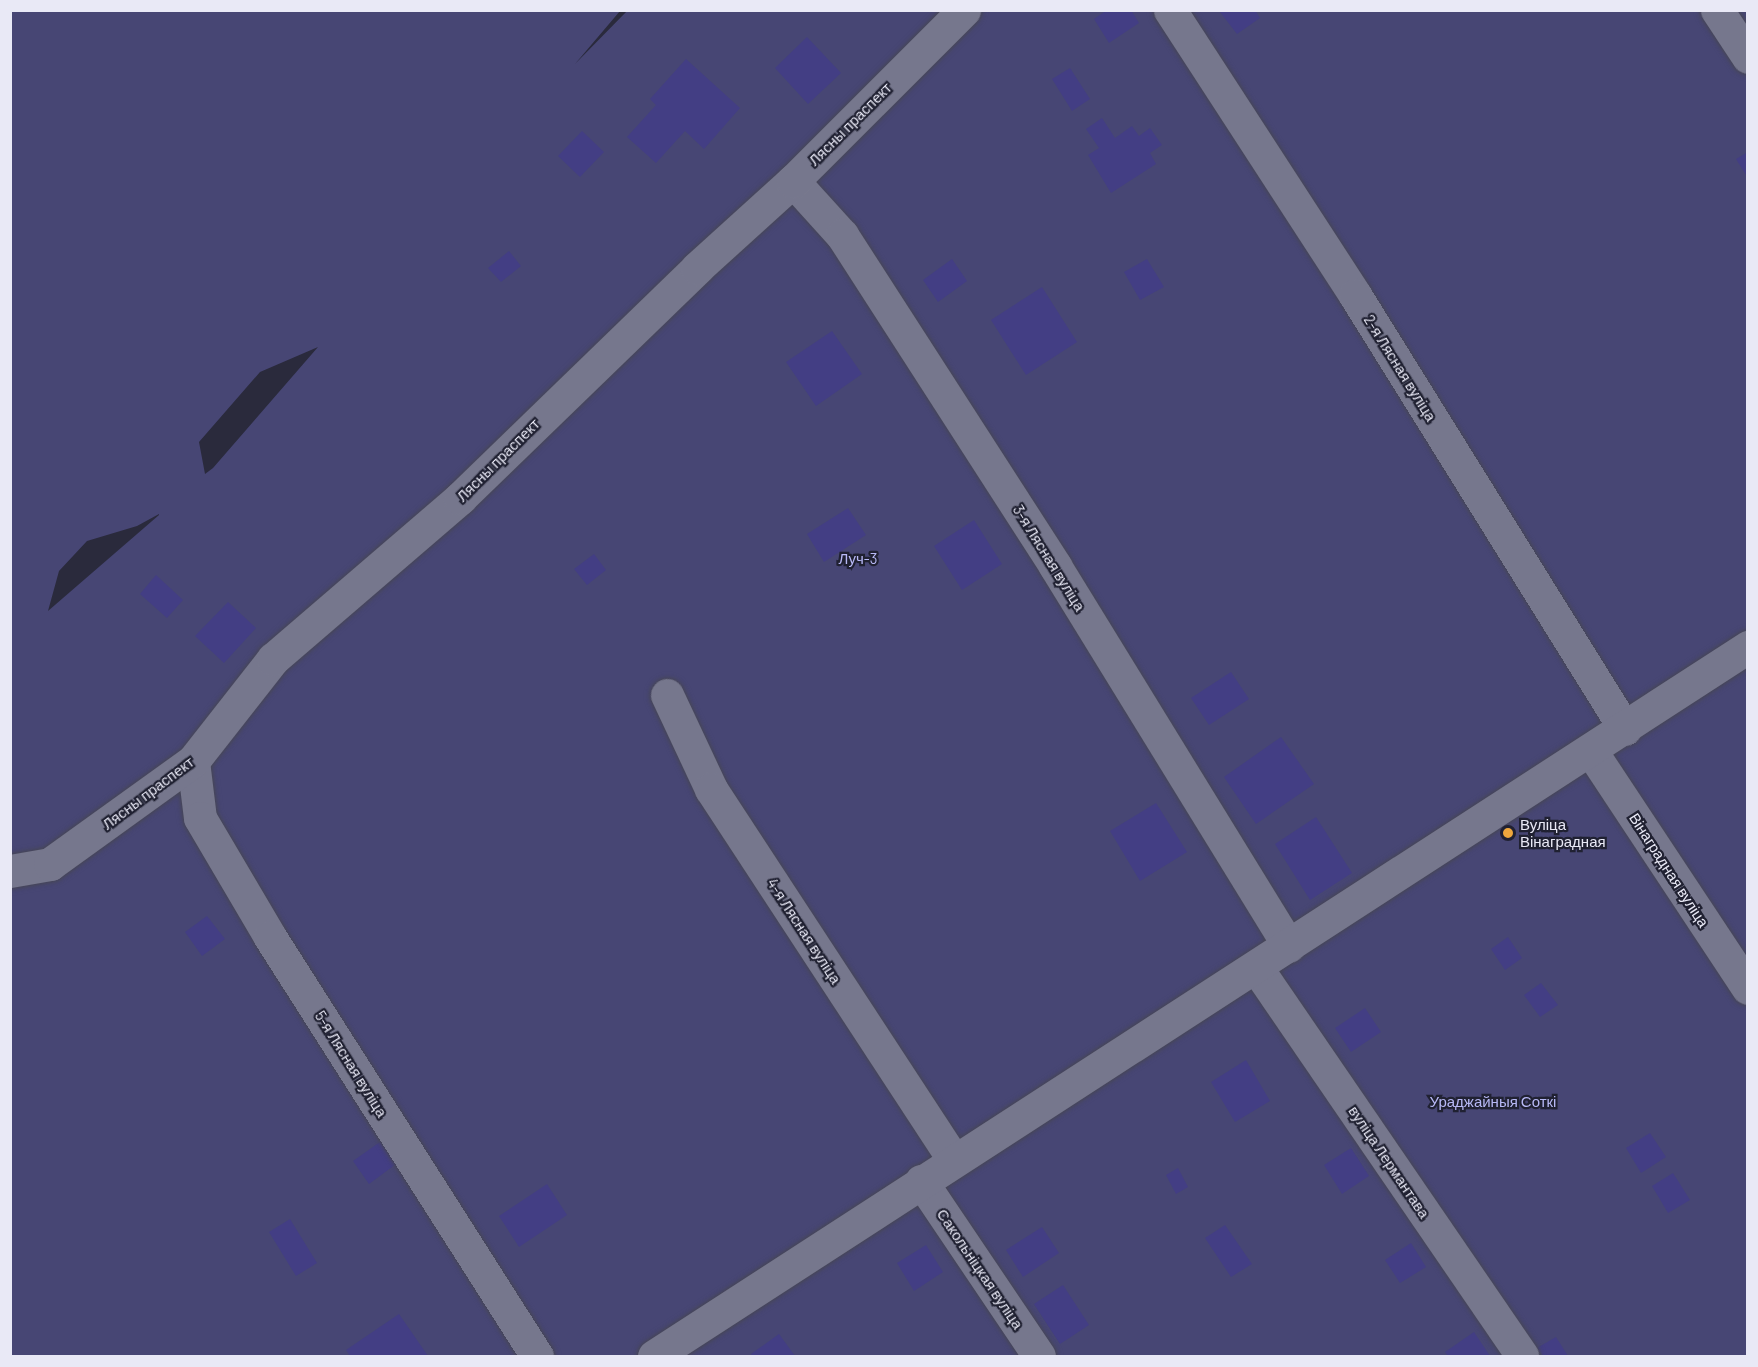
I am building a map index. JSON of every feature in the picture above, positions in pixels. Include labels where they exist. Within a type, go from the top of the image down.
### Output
[{"type":"street","name":"Лясны праспект","points":[[10,871],[50,864],[193,761],[273,659],[460,498],[697,268],[793,181],[964,10]]},
{"type":"street","name":"2-я Лясная вуліца","points":[[1170,10],[1355,295],[1625,729]]},
{"type":"street","points":[[1717,10],[1748,57]]},
{"type":"street","name":"3-я Лясная вуліца","points":[[793,181],[842,236],[1055,566],[1288,946]]},
{"type":"street","points":[[654,1356],[921,1181],[1625,729],[1748,647]]},
{"type":"street","name":"4-я Лясная вуліца","points":[[667,695],[711,789],[954,1161]]},
{"type":"street","name":"Вінаградная вуліца","points":[[1591,751],[1748,988]]},
{"type":"street","name":"5-я Лясная вуліца","points":[[193,761],[200,818],[270,937],[537,1356]]},
{"type":"street","name":"вуліца Лермантава","points":[[1256,967],[1522,1356]]},
{"type":"street","name":"Сакольніцкая вуліца","points":[[921,1181],[1039,1356]]},
{"type":"green space","name":"Луч-3","points":[[628,10],[1747,11],[1747,1356],[11,1356],[10,11],[620,11],[575,64]],"holes":[[[318,347],[213,468],[205,474],[199,442],[260,372]],[[159,515],[48,611],[59,571],[87,541],[137,526]]]},
{"type":"building","points":[[1107,10],[1131,10],[1139,23],[1109,43],[1094,19]]},
{"type":"building","points":[[1255,10],[1260,18],[1237,34],[1220,12]]},
{"type":"building","points":[[807,37],[841,73],[808,104],[775,68]]},
{"type":"building","points":[[686,59],[740,108],[704,149],[685,131],[656,163],[627,137],[656,105],[650,99]]},
{"type":"building","points":[[1070,68],[1090,99],[1072,111],[1052,79]]},
{"type":"building","points":[[1102,118],[1115,138],[1132,126],[1139,136],[1150,128],[1162,145],[1150,153],[1156,164],[1111,193],[1088,155],[1099,148],[1086,129]]},
{"type":"building","points":[[582,131],[604,152],[580,177],[558,156]]},
{"type":"building","points":[[1748,152],[1748,178],[1736,159]]},
{"type":"building","points":[[509,251],[521,266],[501,282],[488,268]]},
{"type":"building","points":[[952,259],[967,281],[938,302],[923,280]]},
{"type":"building","points":[[1147,259],[1164,287],[1140,300],[1124,272]]},
{"type":"building","points":[[1042,287],[1077,342],[1026,375],[991,320]]},
{"type":"building","points":[[832,331],[862,374],[816,406],[786,362]]},
{"type":"building","points":[[848,508],[866,535],[824,562],[807,534]]},
{"type":"building","points":[[974,520],[1002,564],[962,590],[934,546]]},
{"type":"building","points":[[594,554],[606,570],[587,585],[574,569]]},
{"type":"building","points":[[156,575],[183,600],[167,618],[140,594]]},
{"type":"building","points":[[228,602],[256,628],[224,663],[195,636]]},
{"type":"building","points":[[1231,672],[1249,699],[1209,725],[1191,698]]},
{"type":"building","points":[[1281,737],[1314,784],[1256,824],[1224,777]]},
{"type":"building","points":[[1156,803],[1187,852],[1140,881],[1110,831]]},
{"type":"building","points":[[1316,817],[1352,873],[1310,900],[1275,844]]},
{"type":"building","points":[[207,916],[225,939],[202,956],[185,932]]},
{"type":"building","points":[[1508,937],[1522,958],[1505,970],[1491,949]]},
{"type":"building","points":[[1541,983],[1558,1005],[1540,1017],[1524,995]]},
{"type":"building","points":[[1365,1008],[1381,1032],[1351,1052],[1335,1028]]},
{"type":"building","points":[[1246,1060],[1270,1101],[1235,1122],[1211,1082]]},
{"type":"building","points":[[1650,1133],[1666,1157],[1641,1173],[1626,1148]]},
{"type":"building","points":[[380,1142],[396,1164],[369,1184],[353,1161]]},
{"type":"building","points":[[1351,1148],[1369,1176],[1342,1194],[1324,1165]]},
{"type":"building","points":[[1178,1168],[1188,1187],[1176,1194],[1166,1175]]},
{"type":"building","points":[[1673,1173],[1690,1200],[1668,1213],[1652,1186]]},
{"type":"building","points":[[547,1184],[567,1215],[519,1247],[499,1216]]},
{"type":"building","points":[[290,1219],[317,1263],[296,1276],[269,1232]]},
{"type":"building","points":[[1225,1225],[1252,1264],[1231,1277],[1205,1238]]},
{"type":"building","points":[[1042,1227],[1059,1253],[1023,1277],[1006,1250]]},
{"type":"building","points":[[1411,1243],[1426,1267],[1400,1283],[1385,1260]]},
{"type":"building","points":[[926,1245],[943,1272],[914,1291],[897,1263]]},
{"type":"building","points":[[1063,1285],[1089,1325],[1060,1344],[1034,1304]]},
{"type":"building","points":[[399,1314],[428,1356],[350,1356],[346,1350]]},
{"type":"building","points":[[1474,1332],[1490,1356],[1448,1356],[1445,1352]]},
{"type":"building","points":[[779,1334],[795,1356],[752,1356],[751,1354]]},
{"type":"building","points":[[1556,1337],[1568,1356],[1543,1356],[1537,1348]]},
{"type":"place","name":"Вуліца Вінаградная","points":[[1508,833]]},
{"type":"park label","name":"Ураджайныя Соткі","points":[[1493,1102]]}]
